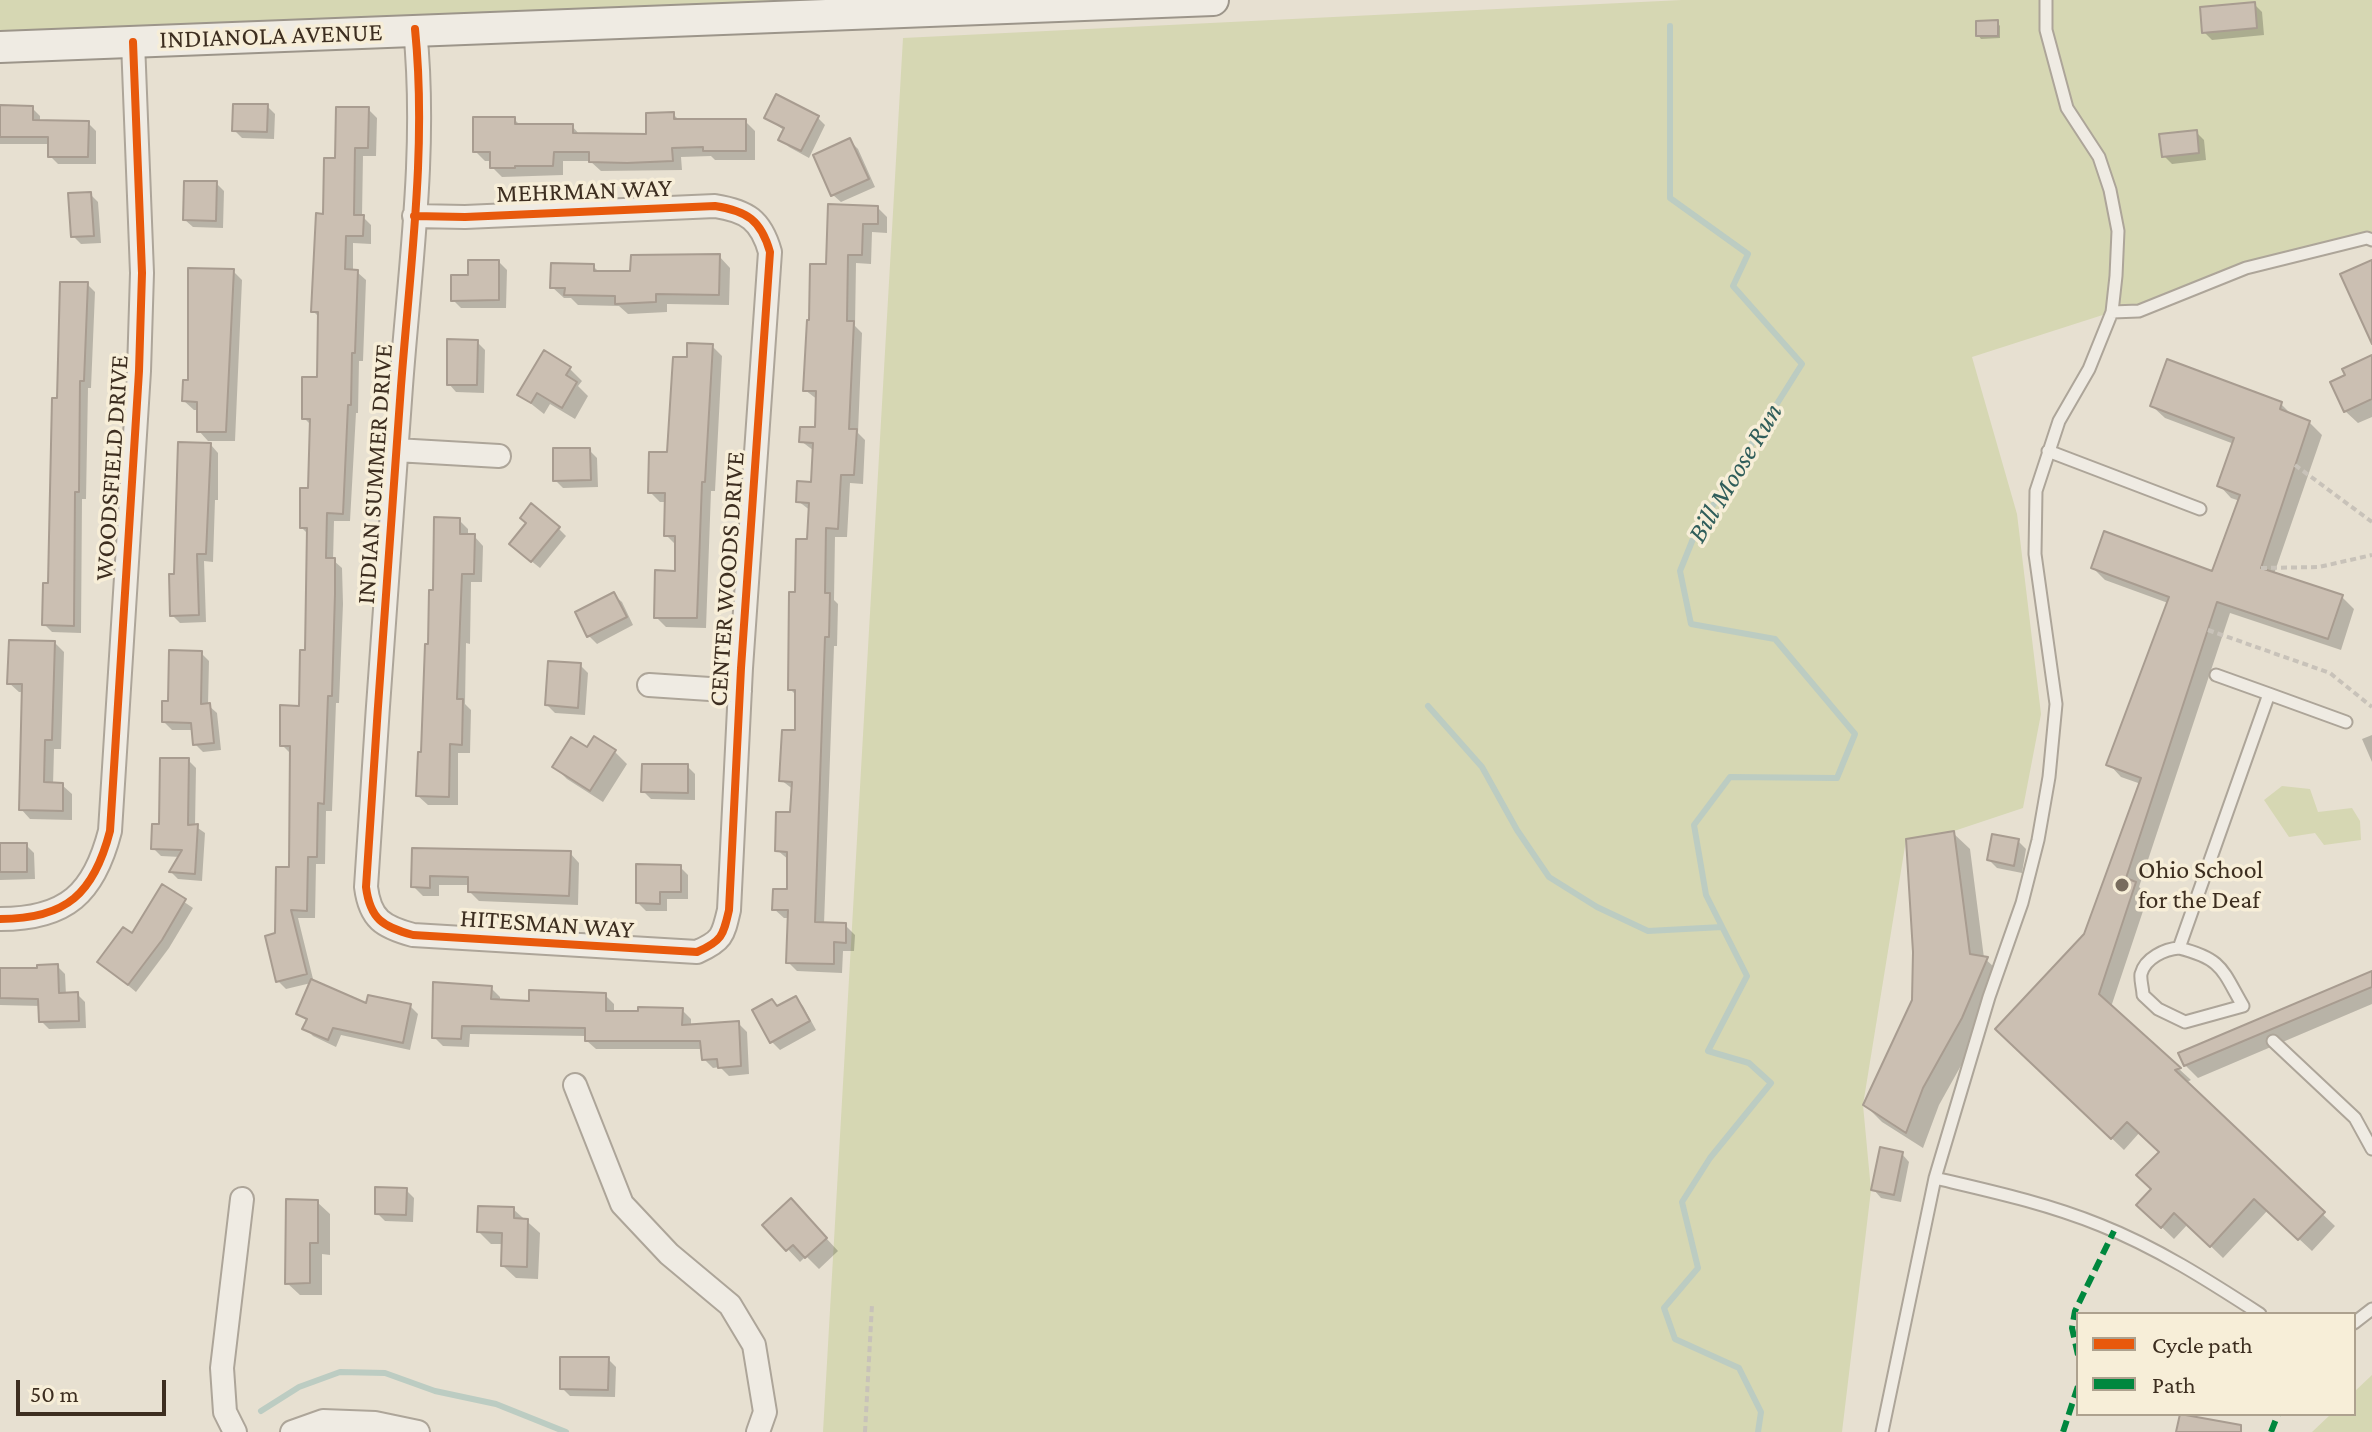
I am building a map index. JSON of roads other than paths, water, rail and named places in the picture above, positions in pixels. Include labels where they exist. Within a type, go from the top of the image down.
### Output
[{"type":"main road","name":"INDIANOLA AVENUE","points":[[0,47],[1213,0]]},
{"type":"street","name":"INDIAN SUMMER DRIVE","points":[[377,918],[368,904],[366,887],[396,450],[419,177],[419,69],[415,29]]},
{"type":"street","name":"WOODSFIELD DRIVE","points":[[0,919],[19,919],[54,911],[85,891],[102,863],[110,831],[139,371],[142,273],[133,42]]},
{"type":"street","name":"MEHRMAN WAY","points":[[414,216],[465,217],[715,206],[735,209],[754,220]]},
{"type":"street","name":"CENTER WOODS DRIVE","points":[[717,944],[729,910],[740,691],[770,252],[765,234],[754,220]]},
{"type":"street","points":[[396,450],[499,456]]},
{"type":"street","points":[[649,685],[740,691]]},
{"type":"street","name":"HITESMAN WAY","points":[[377,918],[393,930],[413,935],[676,953],[697,952],[717,944]]},
{"type":"street","points":[[575,1085],[622,1204],[669,1254],[730,1305],[754,1345],[765,1412],[758,1432]]},
{"type":"street","points":[[235,1432],[225,1412],[222,1368],[242,1199]]},
{"type":"street","points":[[292,1432],[323,1421],[375,1423],[418,1432]]},
{"type":"lane","points":[[1882,1432],[1935,1178],[1989,997],[2022,903],[2038,840],[2049,777],[2056,704],[2035,554],[2036,491],[2059,421],[2089,369],[2112,312],[2118,231],[2110,190],[2099,157],[2067,108],[2046,30],[2046,0]]},
{"type":"lane","points":[[2112,312],[2139,311],[2246,268],[2367,238],[2372,240]]},
{"type":"lane","points":[[2048,451],[2200,509]]},
{"type":"lane","points":[[2216,675],[2346,722]]},
{"type":"lane","points":[[2179,948],[2269,694]]},
{"type":"lane","points":[[2179,948],[2205,955],[2219,966],[2243,1006],[2185,1022],[2158,1009],[2143,995],[2141,974],[2148,963],[2165,949],[2179,948]]},
{"type":"lane","points":[[2273,1041],[2355,1118],[2372,1149]]},
{"type":"lane","points":[[1935,1178],[2024,1199],[2101,1225],[2191,1270],[2257,1312]]},
{"type":"lane","points":[[2356,1321],[2372,1309]]},
{"type":"waterway","name":"Bill Moose Run","points":[[1670,26],[1670,198],[1748,254],[1733,286],[1802,364],[1695,534],[1680,571],[1691,624],[1775,639],[1855,734],[1837,778],[1730,777],[1694,825],[1706,895],[1747,976],[1708,1051],[1749,1063],[1771,1083],[1710,1158],[1682,1202],[1698,1268],[1664,1308],[1675,1339],[1739,1368],[1761,1412],[1758,1432]]},
{"type":"waterway","points":[[1428,706],[1482,767],[1517,830],[1549,877],[1597,907],[1648,931],[1722,927]]},
{"type":"waterway","points":[[261,1411],[299,1387],[340,1372],[385,1373],[435,1391],[496,1404],[566,1432]]},
{"type":"place","name":"Ohio School for the Deaf","points":[[2122,885]]}]
